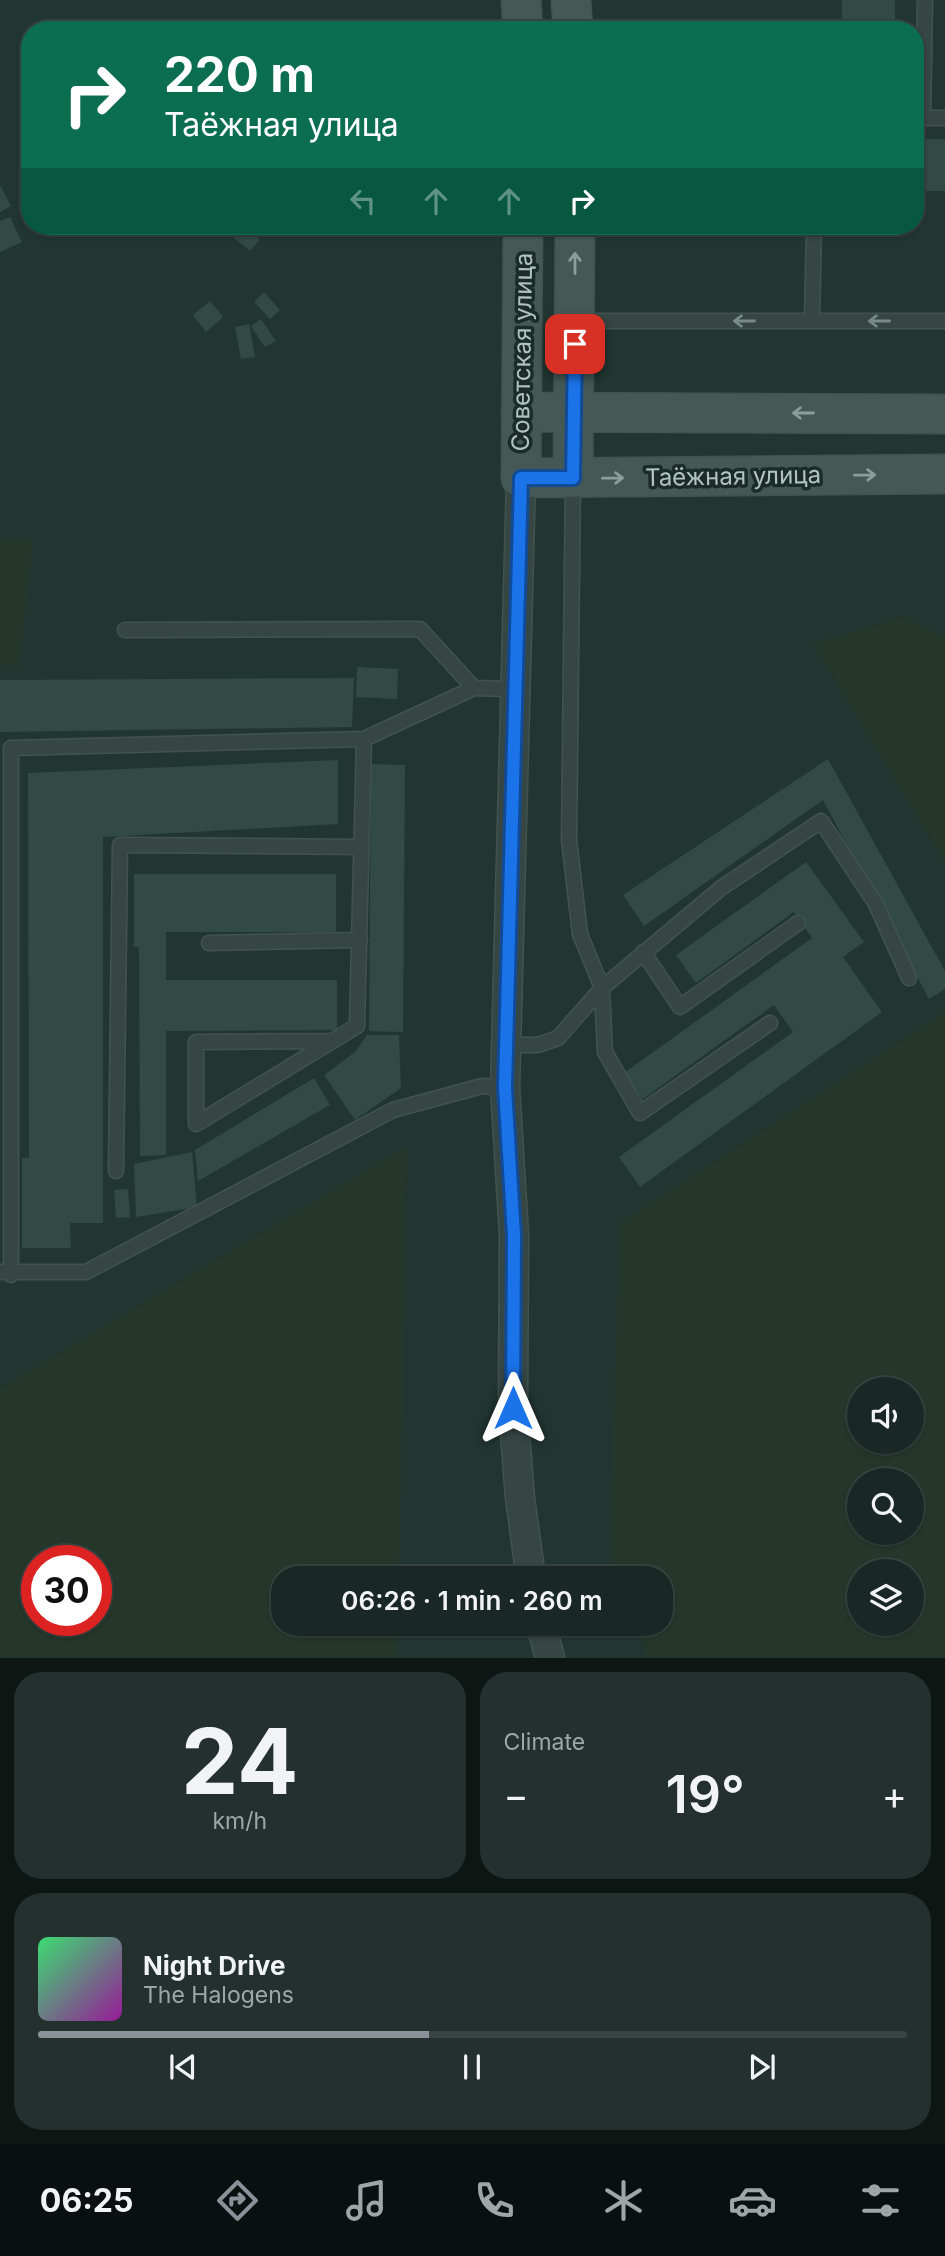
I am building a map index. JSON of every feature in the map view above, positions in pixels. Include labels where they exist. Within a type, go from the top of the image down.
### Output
[{"type":"street","points":[[521,0],[522,21]]},
{"type":"street","points":[[571,0],[572,21]]},
{"type":"street","name":"Советская улица","points":[[521,478],[523,235]]},
{"type":"street","points":[[573,478],[575,235]]},
{"type":"street","points":[[521,412],[945,414]]},
{"type":"street","name":"Таёжная улица","points":[[521,478],[945,474]]},
{"type":"street","points":[[521,478],[505,1088],[514,1235],[513,1408],[520,1499],[529,1566]]},
{"type":"street","points":[[544,1636],[550,1657]]},
{"type":"lane","points":[[924,21],[925,0]]},
{"type":"lane","points":[[924,118],[945,118]]},
{"type":"lane","points":[[813,321],[814,235]]},
{"type":"lane","points":[[575,321],[945,321]]},
{"type":"lane","points":[[573,478],[569,840],[580,934],[602,988],[605,1052],[640,1113],[770,1023]]},
{"type":"lane","points":[[125,630],[420,629],[474,688]]},
{"type":"lane","points":[[505,1088],[481,1086],[393,1110],[86,1272],[5,1273],[11,748],[364,739],[474,688],[515,689]]},
{"type":"lane","points":[[331,1041],[196,1041],[196,1124],[357,1026],[364,739]]},
{"type":"lane","points":[[506,1045],[538,1045],[558,1038],[602,988],[643,952],[721,888],[821,821],[876,904],[909,978]]},
{"type":"lane","points":[[116,1171],[120,845],[362,847]]},
{"type":"lane","points":[[643,952],[680,1007],[798,923]]},
{"type":"lane","points":[[209,943],[360,940]]},
{"type":"green space","points":[[0,540],[33,540],[19,666],[0,665]]},
{"type":"green space","points":[[905,616],[945,638],[945,863],[813,644]]},
{"type":"green space","points":[[945,1012],[945,1657],[647,1657],[639,1636],[673,1636],[673,1566],[614,1566],[610,1555],[620,1223]]},
{"type":"green space","points":[[407,1146],[399,1566],[271,1566],[271,1636],[398,1636],[398,1657],[0,1657],[0,1388]]},
{"type":"building","points":[[842,0],[895,0],[895,21],[842,21]]},
{"type":"building","points":[[924,139],[945,139],[945,191],[924,191]]},
{"type":"building","points":[[0,185],[11,206],[0,212]]},
{"type":"building","points":[[10,217],[22,242],[0,252],[0,221]]},
{"type":"building","points":[[236,235],[255,235],[260,239],[250,251],[234,238]]},
{"type":"building","points":[[264,292],[280,310],[270,319],[254,302]]},
{"type":"building","points":[[210,301],[223,317],[206,332],[193,315]]},
{"type":"building","points":[[261,319],[276,341],[265,347],[251,326]]},
{"type":"building","points":[[249,324],[255,357],[241,359],[235,327]]},
{"type":"building","points":[[357,667],[398,669],[397,699],[356,697]]},
{"type":"building","points":[[354,678],[352,727],[0,732],[0,680]]},
{"type":"building","points":[[828,759],[945,971],[945,989],[929,999],[823,800],[644,926],[623,895]]},
{"type":"building","points":[[338,760],[338,824],[103,837],[103,1223],[70,1223],[71,1248],[22,1248],[22,1158],[29,1158],[28,773]]},
{"type":"building","points":[[371,764],[405,765],[403,1032],[369,1031]]},
{"type":"building","points":[[806,862],[864,942],[843,957],[882,1012],[640,1187],[619,1157],[793,1032],[774,1005],[643,1099],[624,1073],[812,938],[794,912],[696,983],[676,955]]},
{"type":"building","points":[[134,874],[336,874],[336,932],[166,932],[166,980],[337,980],[337,1030],[166,1031],[166,1155],[140,1156],[139,947],[134,947]]},
{"type":"building","points":[[367,1035],[399,1035],[401,1088],[355,1120],[324,1075],[355,1052]]},
{"type":"building","points":[[314,1078],[330,1105],[198,1181],[195,1150]]},
{"type":"building","points":[[192,1152],[197,1207],[136,1217],[134,1164]]},
{"type":"building","points":[[128,1189],[130,1217],[116,1218],[114,1190]]},
{"type":"route","points":[[513,1408],[514,1235],[505,1088],[521,478],[573,478],[575,344]]}]
